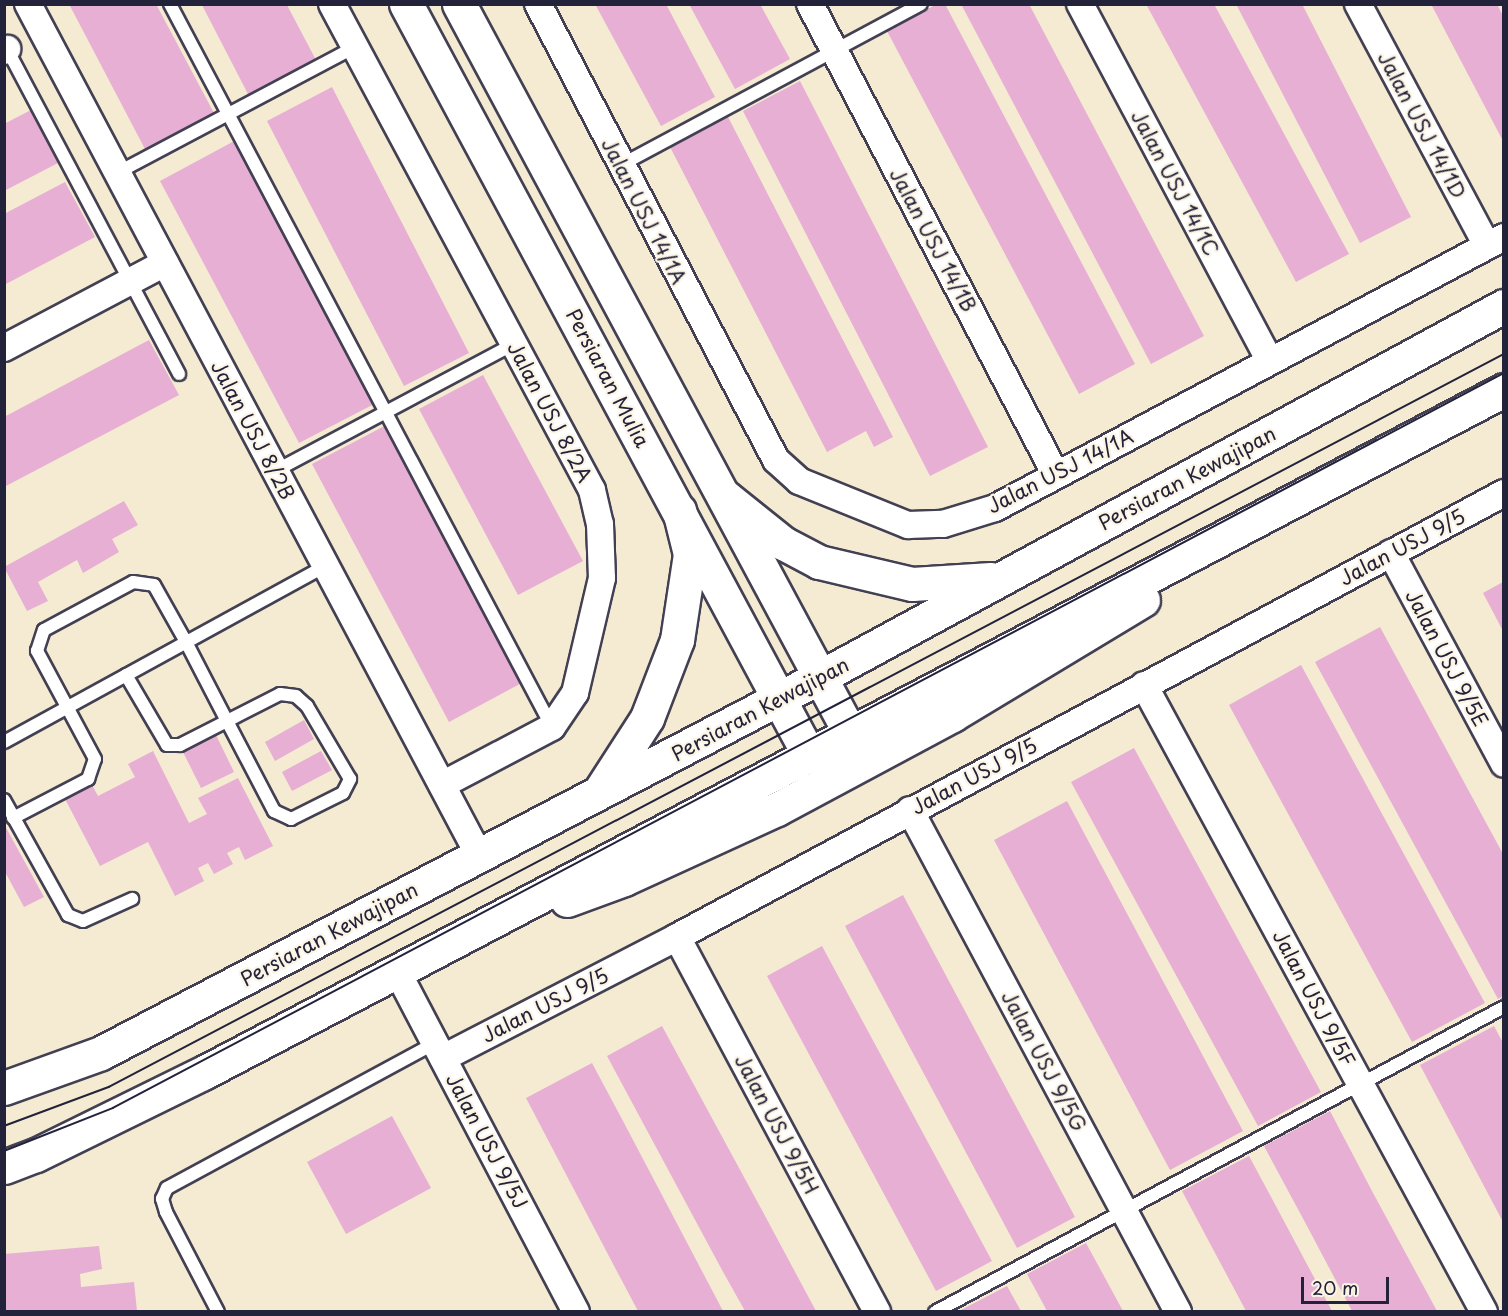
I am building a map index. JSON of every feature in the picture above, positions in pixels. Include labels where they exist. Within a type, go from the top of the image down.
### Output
[{"type":"main road","name":"Persiaran Mulia","points":[[406,4],[808,753]]},
{"type":"main road","points":[[459,4],[849,731]]},
{"type":"main road","name":"Persiaran Kewajipan","points":[[4,1088],[100,1053],[599,793],[820,677],[1503,306]]},
{"type":"main road","points":[[4,1167],[36,1155],[193,1078],[849,731],[1503,390]]},
{"type":"main road","points":[[723,495],[783,543],[819,562],[912,584],[1003,578]]},
{"type":"main road","points":[[599,793],[646,718],[677,640],[690,554],[679,510]]},
{"type":"main road","points":[[449,943],[624,879],[777,808],[952,715],[1124,614],[1260,518]]},
{"type":"street","name":"Jalan USJ 8/2B","points":[[28,4],[479,855]]},
{"type":"street","name":"Jalan USJ 8/2A","points":[[332,4],[592,490],[604,549],[602,578],[583,667],[575,693],[552,727],[442,785]]},
{"type":"street","name":"Jalan USJ 14/1A","points":[[538,4],[752,418],[776,460],[799,481],[908,525],[943,524],[995,508],[1495,241]]},
{"type":"street","name":"Jalan USJ 14/1B","points":[[810,4],[1056,475]]},
{"type":"street","name":"Jalan USJ 14/1C","points":[[1080,4],[1270,361]]},
{"type":"street","name":"Jalan USJ 14/1D","points":[[1358,4],[1495,241]]},
{"type":"street","points":[[4,348],[165,263]]},
{"type":"street","name":"Jalan USJ 9/5","points":[[439,1050],[677,937],[1503,493]]},
{"type":"street","name":"Jalan USJ 9/5E","points":[[1391,553],[1503,764]]},
{"type":"street","name":"Jalan USJ 9/5F","points":[[1144,685],[1484,1311]]},
{"type":"street","name":"Jalan USJ 9/5G","points":[[910,810],[1178,1311]]},
{"type":"street","name":"Jalan USJ 9/5H","points":[[677,937],[877,1311]]},
{"type":"street","name":"Jalan USJ 9/5J","points":[[397,971],[576,1311]]},
{"type":"lane","points":[[170,4],[552,727]]},
{"type":"lane","points":[[621,165],[921,4]]},
{"type":"lane","points":[[117,173],[355,47]]},
{"type":"lane","points":[[5,48],[179,374]]},
{"type":"lane","points":[[275,471],[514,344]]},
{"type":"lane","points":[[4,742],[325,566]]},
{"type":"lane","points":[[13,818],[88,779],[95,759],[37,651],[44,630],[133,582],[154,585],[186,642],[227,721],[274,811],[291,819],[343,793],[350,779],[307,706],[296,696],[280,694],[227,721],[180,745],[167,745],[126,675]]},
{"type":"lane","points":[[4,800],[68,915],[83,921],[132,899]]},
{"type":"lane","points":[[935,1311],[1503,1007]]},
{"type":"lane","points":[[218,1311],[166,1212],[162,1199],[167,1188],[439,1050]]},
{"type":"building","points":[[69,4],[156,4],[215,115],[146,151]]},
{"type":"building","points":[[595,4],[666,4],[715,97],[661,126]]},
{"type":"building","points":[[689,4],[760,4],[790,59],[735,89]]},
{"type":"building","points":[[937,4],[945,4],[1135,364],[1079,394],[887,31]]},
{"type":"building","points":[[961,4],[1029,4],[1204,336],[1151,364]]},
{"type":"building","points":[[1146,4],[1214,4],[1349,254],[1296,282]]},
{"type":"building","points":[[1236,4],[1302,4],[1411,217],[1360,243]]},
{"type":"building","points":[[1431,4],[1497,4],[1503,16],[1503,141]]},
{"type":"building","points":[[202,5],[287,5],[316,60],[249,96]]},
{"type":"building","points":[[800,81],[988,447],[930,476],[743,111]]},
{"type":"building","points":[[332,87],[469,353],[404,386],[267,121]]},
{"type":"building","points":[[31,110],[58,163],[4,191],[4,124]]},
{"type":"building","points":[[727,115],[893,437],[874,447],[866,431],[827,452],[669,145]]},
{"type":"building","points":[[238,139],[378,402],[299,443],[160,181]]},
{"type":"building","points":[[65,182],[95,237],[4,285],[4,214]]},
{"type":"building","points":[[149,340],[179,395],[4,487],[4,417]]},
{"type":"building","points":[[483,375],[583,561],[518,595],[419,409]]},
{"type":"building","points":[[394,421],[531,678],[449,722],[312,464]]},
{"type":"building","points":[[124,501],[138,525],[112,539],[119,552],[83,573],[77,560],[38,582],[48,601],[27,611],[4,567]]},
{"type":"building","points":[[1503,582],[1503,631],[1483,593]]},
{"type":"building","points":[[1380,627],[1503,854],[1503,996],[1498,999],[1315,662]]},
{"type":"building","points":[[1301,665],[1485,1003],[1412,1042],[1229,705]]},
{"type":"building","points":[[304,720],[314,739],[275,761],[265,742]]},
{"type":"building","points":[[215,733],[234,772],[201,788],[182,750]]},
{"type":"building","points":[[1134,748],[1321,1092],[1258,1126],[1071,782]]},
{"type":"building","points":[[153,751],[189,823],[207,814],[198,798],[238,778],[273,846],[245,860],[239,847],[227,853],[233,864],[214,874],[208,863],[198,868],[204,881],[175,896],[148,842],[100,866],[64,797],[91,783],[98,796],[135,777],[128,764]]},
{"type":"building","points":[[321,751],[332,770],[292,791],[282,772]]},
{"type":"building","points":[[1067,801],[1243,1131],[1170,1170],[994,840]]},
{"type":"building","points":[[4,824],[44,897],[24,907],[4,870]]},
{"type":"building","points":[[903,895],[1075,1217],[1017,1248],[845,926]]},
{"type":"building","points":[[822,946],[992,1261],[936,1291],[767,976]]},
{"type":"building","points":[[662,1026],[816,1311],[745,1311],[722,1270],[607,1056]]},
{"type":"building","points":[[1494,1026],[1503,1043],[1503,1222],[1420,1065]]},
{"type":"building","points":[[592,1063],[723,1311],[638,1311],[612,1262],[526,1098]]},
{"type":"building","points":[[1330,1111],[1437,1311],[1352,1311],[1264,1146]]},
{"type":"building","points":[[392,1116],[431,1188],[346,1234],[307,1162]]},
{"type":"building","points":[[1249,1156],[1332,1311],[1246,1311],[1182,1191]]},
{"type":"building","points":[[1086,1243],[1123,1311],[1047,1311],[1027,1274]]},
{"type":"building","points":[[99,1246],[102,1269],[80,1274],[81,1287],[134,1282],[137,1311],[4,1311],[4,1254]]},
{"type":"building","points":[[1007,1286],[1021,1311],[959,1311]]},
{"type":"tram line","points":[[4,1126],[109,1087],[1504,354]]},
{"type":"tram line","points":[[4,1151],[113,1108],[1504,373]]}]
